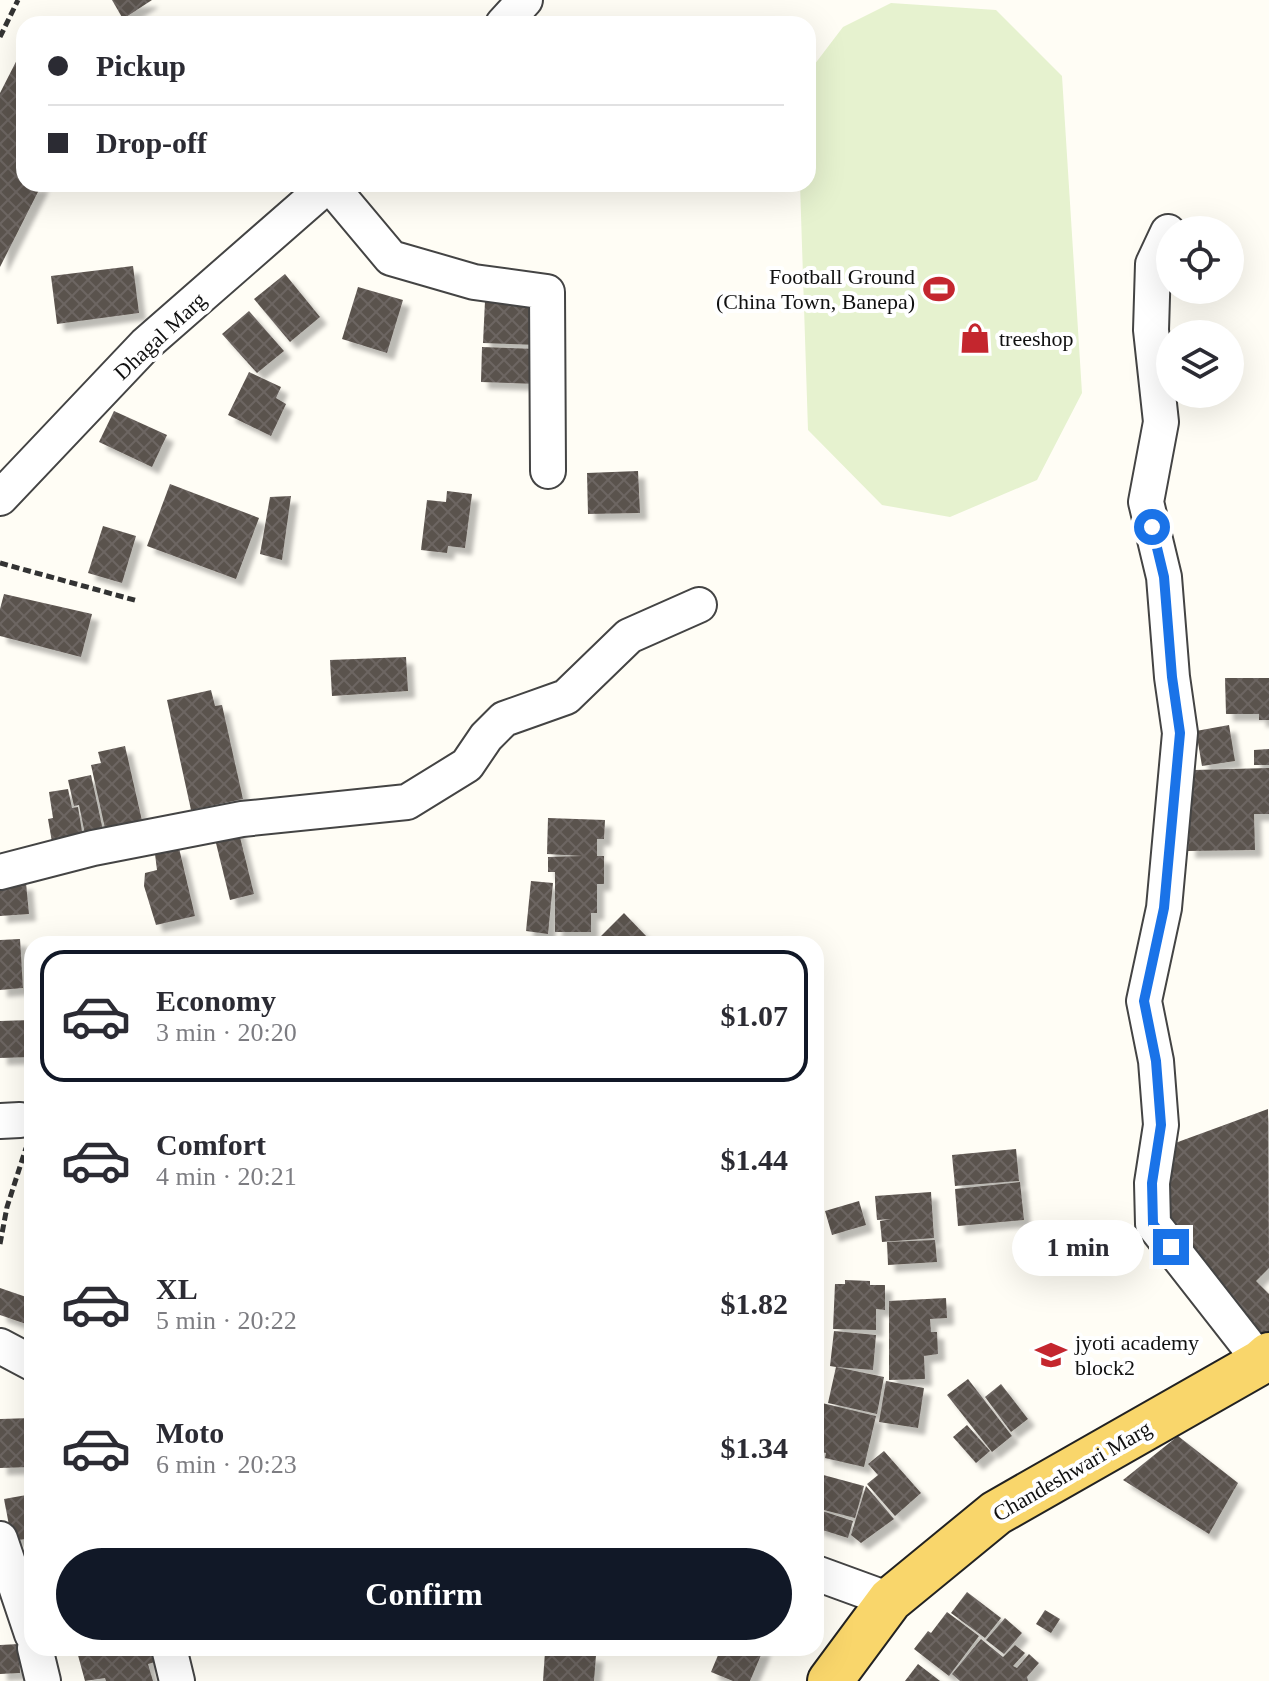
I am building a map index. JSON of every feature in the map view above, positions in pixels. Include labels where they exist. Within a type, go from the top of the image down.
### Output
[{"type":"main road","name":"Chandeshwari Marg","points":[[830,1681],[890,1600],[996,1513],[1265,1359]]},
{"type":"street","points":[[510,16],[525,0]]},
{"type":"street","name":"Dhagal Marg","points":[[0,498],[146,344],[320,192]]},
{"type":"street","points":[[336,192],[391,258],[474,282],[547,292],[548,471]]},
{"type":"street","points":[[1156,258],[1153,264],[1151,330],[1161,422],[1146,502],[1164,577],[1180,733],[1164,908],[1144,1001],[1156,1061],[1161,1125],[1152,1183],[1153,1224],[1265,1359]]},
{"type":"street","points":[[0,872],[93,848],[242,819],[407,802],[467,765],[486,737],[504,719],[566,697],[629,636],[699,605]]},
{"type":"street","points":[[0,1346],[24,1359]]},
{"type":"street","points":[[0,1539],[24,1610]]},
{"type":"street","points":[[824,1576],[890,1600]]},
{"type":"street","points":[[37,1656],[43,1681]]},
{"type":"street","points":[[171,1656],[177,1681]]},
{"type":"path","points":[[0,37],[18,0]]},
{"type":"path","points":[[0,563],[138,601]]},
{"type":"path","points":[[0,1244],[7,1207],[24,1155]]},
{"type":"green space","name":"Football Ground (China Town, Banepa)","points":[[891,3],[996,10],[1062,76],[1082,393],[1037,480],[950,517],[882,505],[808,430],[800,192],[816,192],[816,62],[843,27]]},
{"type":"building","points":[[112,0],[152,0],[128,16],[121,16]]},
{"type":"building","points":[[16,62],[16,192],[38,192],[0,267],[0,93]]},
{"type":"building","points":[[133,266],[139,313],[57,324],[51,276]]},
{"type":"building","points":[[285,274],[320,317],[290,342],[254,299]]},
{"type":"building","points":[[358,287],[403,300],[387,353],[342,339]]},
{"type":"building","points":[[485,301],[541,306],[539,345],[483,343]]},
{"type":"building","points":[[249,311],[284,351],[257,373],[222,334]]},
{"type":"building","points":[[482,347],[538,349],[538,384],[481,382]]},
{"type":"building","points":[[249,372],[281,387],[276,398],[286,404],[271,436],[228,415]]},
{"type":"building","points":[[114,411],[167,435],[152,467],[99,442]]},
{"type":"building","points":[[638,471],[640,513],[588,514],[587,473]]},
{"type":"building","points":[[170,484],[259,518],[236,579],[147,546]]},
{"type":"building","points":[[447,491],[472,494],[465,548],[448,546],[447,553],[421,550],[427,500],[446,502]]},
{"type":"building","points":[[291,496],[282,560],[260,554],[270,497]]},
{"type":"building","points":[[103,526],[136,536],[122,583],[88,573]]},
{"type":"building","points":[[4,594],[92,614],[81,657],[0,636],[0,609]]},
{"type":"building","points":[[406,657],[408,691],[332,696],[330,660]]},
{"type":"building","points":[[1225,678],[1269,678],[1269,720],[1259,720],[1259,714],[1226,714]]},
{"type":"building","points":[[211,690],[215,706],[222,705],[243,799],[191,810],[167,700]]},
{"type":"building","points":[[1229,725],[1235,761],[1202,766],[1196,731]]},
{"type":"building","points":[[125,746],[143,825],[106,833],[91,765],[101,763],[98,752]]},
{"type":"building","points":[[1269,749],[1269,765],[1254,765],[1254,750]]},
{"type":"building","points":[[1269,768],[1269,814],[1254,814],[1255,850],[1188,851],[1194,770]]},
{"type":"building","points":[[91,775],[104,835],[86,839],[79,805],[74,806],[68,780]]},
{"type":"building","points":[[68,789],[72,808],[78,807],[84,843],[53,848],[48,819],[53,818],[49,792]]},
{"type":"building","points":[[548,818],[605,820],[604,839],[597,839],[597,856],[604,856],[604,884],[597,884],[597,913],[591,913],[591,932],[555,932],[555,872],[548,872],[548,857],[583,856],[547,854]]},
{"type":"building","points":[[236,821],[254,894],[230,900],[212,827]]},
{"type":"building","points":[[179,848],[195,916],[156,925],[144,886],[145,873],[157,870],[155,854]]},
{"type":"building","points":[[531,881],[553,883],[548,934],[526,931]]},
{"type":"building","points":[[26,883],[29,914],[0,916],[0,885]]},
{"type":"building","points":[[624,913],[646,936],[601,936]]},
{"type":"building","points":[[20,939],[23,988],[0,990],[0,940]]},
{"type":"building","points":[[24,1020],[24,1057],[0,1058],[0,1021]]},
{"type":"building","points":[[1268,1109],[1269,1268],[1256,1281],[1269,1294],[1269,1340],[1254,1353],[1164,1227],[1167,1146]]},
{"type":"building","points":[[1016,1149],[1019,1181],[955,1186],[952,1155]]},
{"type":"building","points":[[1020,1182],[1024,1220],[958,1226],[955,1189]]},
{"type":"building","points":[[931,1192],[934,1238],[882,1242],[880,1221],[891,1219],[877,1220],[875,1196]]},
{"type":"building","points":[[859,1201],[866,1225],[832,1235],[825,1211]]},
{"type":"building","points":[[935,1240],[937,1262],[888,1265],[887,1242]]},
{"type":"building","points":[[845,1280],[885,1285],[885,1310],[876,1309],[876,1330],[833,1329],[835,1284],[845,1284]]},
{"type":"building","points":[[0,1288],[24,1296],[24,1323],[0,1315]]},
{"type":"building","points":[[946,1298],[947,1318],[930,1319],[931,1332],[937,1332],[938,1354],[924,1356],[925,1379],[889,1380],[889,1301]]},
{"type":"building","points":[[834,1331],[876,1335],[873,1370],[830,1366]]},
{"type":"building","points":[[836,1367],[884,1377],[877,1414],[828,1403]]},
{"type":"building","points":[[968,1379],[1012,1436],[992,1452],[947,1395]]},
{"type":"building","points":[[886,1381],[924,1388],[918,1428],[879,1422]]},
{"type":"building","points":[[1001,1384],[1028,1419],[1011,1432],[985,1397]]},
{"type":"building","points":[[824,1403],[876,1416],[864,1467],[825,1458]]},
{"type":"building","points":[[24,1418],[24,1467],[0,1468],[0,1419]]},
{"type":"building","points":[[967,1425],[990,1451],[976,1463],[953,1437]]},
{"type":"building","points":[[1178,1436],[1238,1483],[1209,1534],[1123,1480]]},
{"type":"building","points":[[884,1451],[921,1493],[895,1516],[867,1484],[878,1475],[868,1464]]},
{"type":"building","points":[[824,1475],[864,1486],[855,1518],[824,1510]]},
{"type":"building","points":[[866,1486],[894,1519],[861,1543],[851,1535]]},
{"type":"building","points":[[24,1495],[24,1539],[12,1541],[4,1499]]},
{"type":"building","points":[[824,1512],[853,1521],[848,1538],[824,1530]]},
{"type":"building","points":[[967,1592],[1001,1618],[985,1638],[951,1613]]},
{"type":"building","points":[[1045,1610],[1060,1619],[1051,1633],[1036,1624]]},
{"type":"building","points":[[947,1612],[979,1636],[949,1676],[914,1649]]},
{"type":"building","points":[[1005,1618],[1022,1633],[1004,1654],[986,1640]]},
{"type":"building","points":[[981,1639],[1003,1657],[1015,1645],[1025,1653],[1013,1666],[1017,1668],[1029,1654],[1039,1663],[1027,1677],[1028,1681],[960,1681],[952,1674]]},
{"type":"building","points":[[19,1644],[20,1673],[0,1674],[0,1645]]},
{"type":"building","points":[[78,1656],[161,1656],[162,1660],[148,1664],[153,1681],[106,1681],[105,1678],[85,1681]]},
{"type":"building","points":[[545,1656],[596,1656],[594,1681],[543,1681]]},
{"type":"building","points":[[718,1656],[761,1656],[750,1681],[733,1681],[711,1672]]},
{"type":"building","points":[[918,1664],[940,1681],[905,1681]]},
{"type":"place","name":"Football Ground (China Town, Banepa)","points":[[939,289]]},
{"type":"place","name":"treeshop","points":[[975,338]]},
{"type":"place","name":"jyoti academy block2","points":[[1051,1355]]},
{"type":"route","points":[[1152,527],[1164,577],[1180,733],[1164,908],[1144,1001],[1156,1061],[1161,1125],[1152,1183],[1153,1224],[1171,1247]]}]
